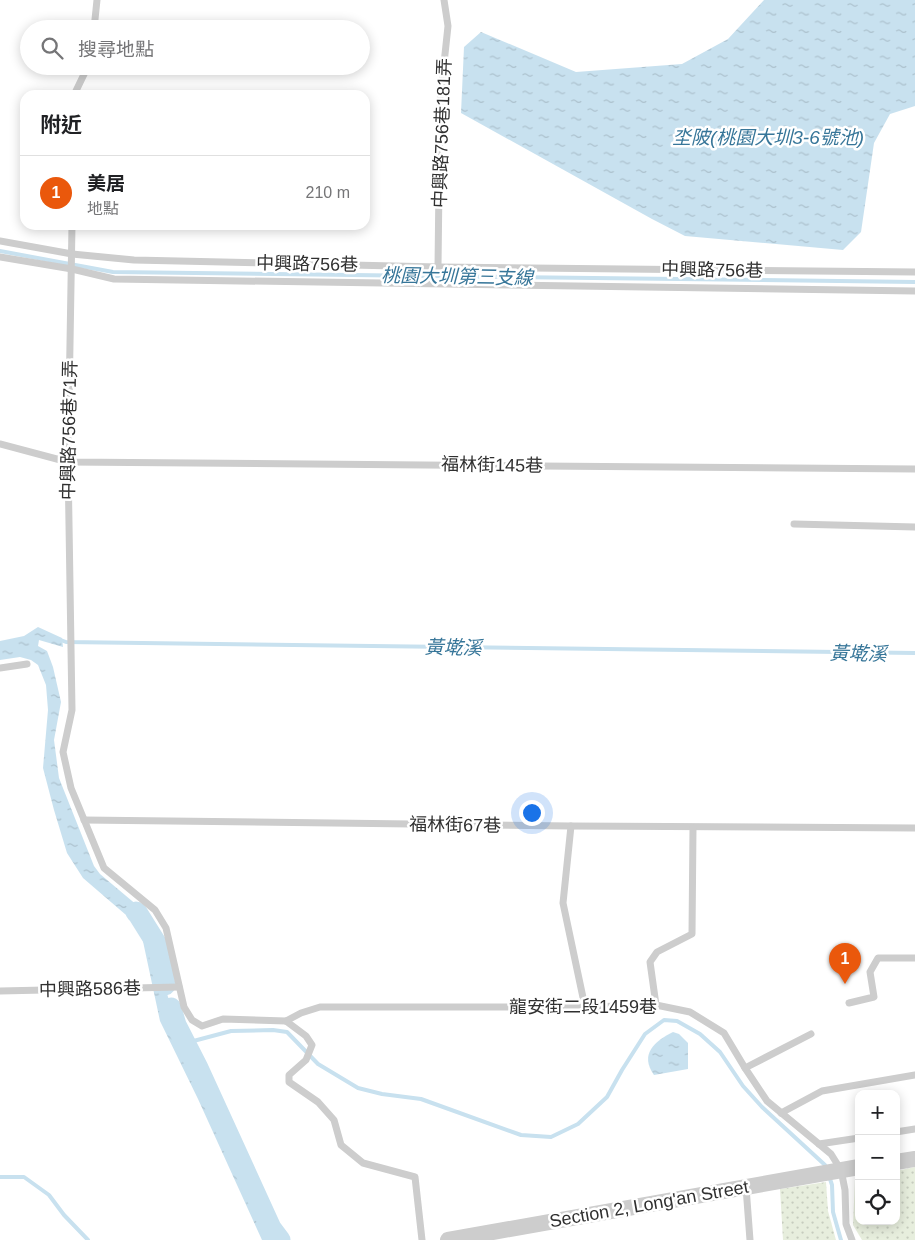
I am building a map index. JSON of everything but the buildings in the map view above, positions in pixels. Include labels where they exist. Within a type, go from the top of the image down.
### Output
[{"type":"street","points":[[900,1161],[915,1159]]},
{"type":"street","points":[[841,1170],[855,1168]]},
{"type":"street","name":"Section 2, Long'an Street","points":[[448,1240],[841,1170]]},
{"type":"lane","points":[[95,20],[96,0]]},
{"type":"lane","name":"中興路756巷181弄","points":[[438,267],[440,101],[448,26],[444,0]]},
{"type":"lane","points":[[76,90],[84,75]]},
{"type":"lane","name":"中興路756巷71弄","points":[[72,230],[68,462],[72,710],[63,752],[71,788],[104,868],[155,910],[166,928],[184,1007],[192,1020],[202,1026],[223,1019],[286,1020]]},
{"type":"lane","name":"中興路756巷","points":[[0,241],[72,254],[134,260],[438,267],[915,272]]},
{"type":"lane","points":[[0,257],[72,269],[114,279],[915,291]]},
{"type":"lane","name":"福林街145巷","points":[[0,444],[68,462],[915,469]]},
{"type":"lane","points":[[794,524],[915,528]]},
{"type":"lane","points":[[0,668],[27,664]]},
{"type":"lane","name":"福林街67巷","points":[[84,820],[692,828],[915,828]]},
{"type":"lane","points":[[571,826],[564,903],[585,1007]]},
{"type":"lane","points":[[656,1005],[650,962],[657,952],[692,934],[692,828]]},
{"type":"lane","points":[[849,1003],[874,997],[870,972],[878,958],[915,958]]},
{"type":"lane","name":"中興路586巷","points":[[0,991],[179,987]]},
{"type":"lane","name":"龍安街二段1459巷","points":[[286,1020],[320,1007],[585,1007],[656,1005],[690,1012],[724,1033],[766,1101],[831,1154],[841,1170]]},
{"type":"lane","points":[[286,1020],[306,1036],[312,1044],[306,1060],[289,1075],[289,1082],[318,1102],[334,1120],[341,1145],[364,1163],[415,1177],[422,1240]]},
{"type":"lane","points":[[745,1068],[811,1034]]},
{"type":"lane","points":[[781,1113],[822,1091],[915,1075]]},
{"type":"lane","points":[[900,1131],[915,1129]]},
{"type":"lane","points":[[818,1144],[855,1139]]},
{"type":"lane","points":[[841,1170],[845,1190],[846,1224],[852,1240]]},
{"type":"lane","points":[[746,1187],[750,1240]]},
{"type":"green space","points":[[915,1167],[915,1240],[862,1240],[853,1225],[855,1179],[855,1225],[900,1225],[900,1170]]},
{"type":"green space","points":[[826,1182],[828,1211],[836,1240],[783,1240],[780,1189]]},
{"type":"water","name":"坔陂(桃園大圳3-6號池)","points":[[764,0],[915,0],[915,106],[890,114],[874,143],[861,232],[843,250],[685,236],[461,113],[464,47],[481,32],[576,72],[682,64],[728,39]]},
{"type":"water","points":[[38,627],[62,638],[63,647],[39,640],[38,646],[47,651],[53,667],[61,702],[54,740],[59,778],[94,866],[100,874],[138,906],[146,918],[168,997],[182,1037],[272,1240],[262,1240],[198,1099],[160,1021],[141,932],[133,921],[83,878],[67,853],[43,768],[48,710],[46,685],[38,665],[31,660],[20,657],[0,660],[0,641],[24,636]]},
{"type":"water","points":[[673,1032],[679,1034],[688,1043],[688,1069],[654,1075],[648,1061],[651,1049],[660,1040]]},
{"type":"waterway","name":"桃園大圳第三支線","points":[[0,251],[113,272],[915,282]]},
{"type":"waterway","name":"黃墘溪","points":[[58,639],[66,642],[915,653]]},
{"type":"waterway","points":[[136,912],[158,946],[165,985]]},
{"type":"waterway","points":[[171,1008],[176,1025],[198,1068],[271,1228],[280,1240]]},
{"type":"waterway","points":[[186,1043],[231,1031],[273,1030],[287,1032],[318,1064],[358,1088],[382,1094],[421,1099],[521,1135],[551,1137],[578,1124],[607,1097],[645,1034],[664,1020],[677,1021],[700,1034],[720,1052],[743,1086],[762,1107],[825,1165],[825,1168]]},
{"type":"waterway","points":[[829,1176],[832,1185],[833,1212],[841,1240]]},
{"type":"waterway","points":[[0,1177],[24,1177],[49,1195],[64,1215],[88,1240]]},
{"type":"place","name":"美居","points":[[845,984]]}]
